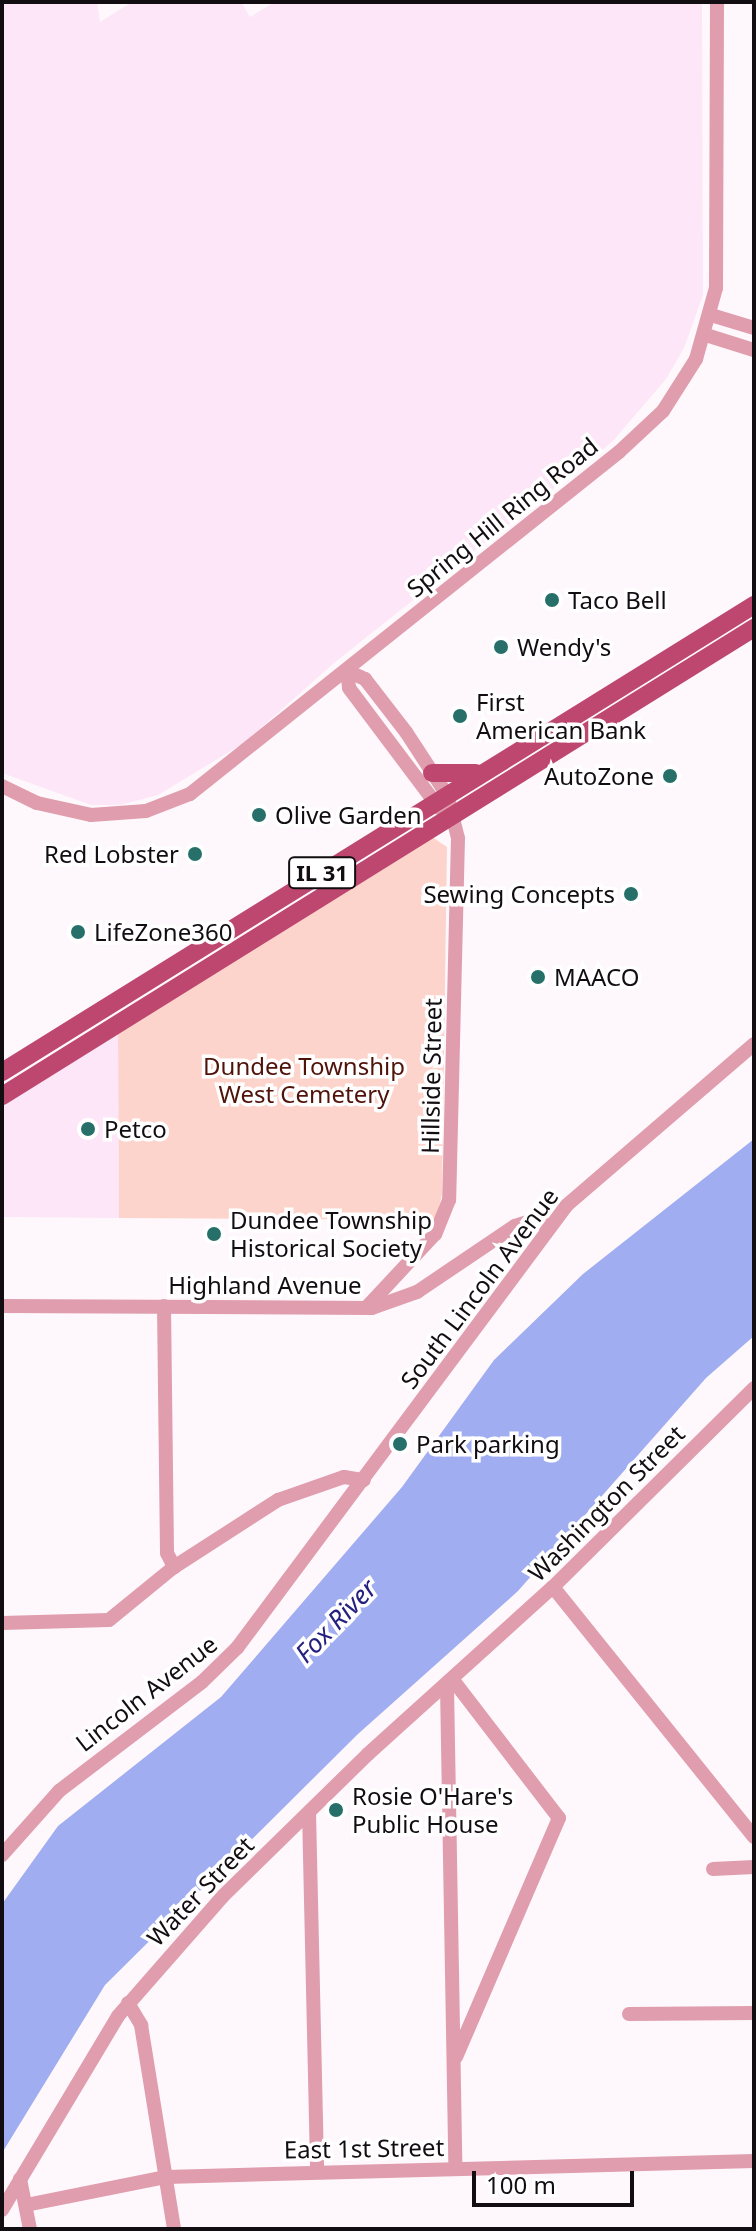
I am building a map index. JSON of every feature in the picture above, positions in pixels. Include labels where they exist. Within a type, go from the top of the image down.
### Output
[{"type":"main road","name":"IL 31","points":[[2,1072],[754,605]]},
{"type":"main road","points":[[2,1096],[754,628]]},
{"type":"main road","points":[[432,773],[483,772]]},
{"type":"main road","points":[[147,983],[157,999]]},
{"type":"street","name":"Spring Hill Ring Road","points":[[2,786],[37,803],[83,814],[116,815],[161,807],[214,778],[642,432],[681,388],[706,335],[711,315],[716,269],[717,2]]},
{"type":"street","points":[[711,315],[754,328]]},
{"type":"street","points":[[706,335],[754,350]]},
{"type":"street","points":[[347,671],[365,679],[432,773],[440,799]]},
{"type":"street","points":[[347,671],[349,688],[440,799]]},
{"type":"street","name":"Hillside Street","points":[[366,1308],[435,1234],[450,1194],[458,838],[451,816],[440,799]]},
{"type":"street","name":"South Lincoln Avenue","points":[[364,1480],[550,1227],[598,1174],[754,1044]]},
{"type":"street","name":"Highland Avenue","points":[[2,1306],[366,1308],[410,1296],[515,1226],[533,1220],[550,1227]]},
{"type":"street","points":[[164,1306],[167,1553],[174,1567]]},
{"type":"street","name":"Washington Street","points":[[487,1648],[754,1388]]},
{"type":"street","points":[[2,1623],[109,1620],[174,1567],[282,1497],[344,1477],[364,1480]]},
{"type":"street","name":"Lincoln Avenue","points":[[2,1855],[30,1819],[72,1779],[222,1665],[364,1480]]},
{"type":"street","points":[[553,1587],[754,1837]]},
{"type":"street","name":"Water Street","points":[[2,2210],[128,2003],[223,1896],[487,1648]]},
{"type":"street","points":[[450,1683],[455,2168]]},
{"type":"street","points":[[450,1683],[559,1818],[454,2061]]},
{"type":"street","points":[[309,1812],[317,2169]]},
{"type":"street","points":[[713,1869],[754,1867]]},
{"type":"street","points":[[128,2003],[141,2025],[174,2229]]},
{"type":"street","points":[[629,2014],[754,2013]]},
{"type":"street","name":"East 1st Street","points":[[26,2205],[166,2177],[317,2169],[754,2161]]},
{"type":"street","points":[[20,2179],[30,2229]]},
{"type":"shaded area","points":[[2,2],[97,2],[100,22],[132,2],[241,2],[250,17],[275,2],[702,2],[703,295],[684,348],[666,379],[612,442],[334,663],[244,743],[158,795],[120,805],[91,805],[2,773]]},
{"type":"shaded area","points":[[118,1031],[119,1218],[2,1217],[2,1104]]},
{"type":"green space","name":"Dundee Township West Cemetery","points":[[432,837],[447,847],[442,1194],[436,1220],[119,1218],[118,1031]]},
{"type":"water","name":"Fox River","points":[[754,1139],[754,1336],[706,1378],[518,1591],[358,1734],[105,1985],[2,2153],[2,1904],[58,1826],[221,1697],[402,1487],[494,1360],[583,1274]]},
{"type":"place","name":"Taco Bell","points":[[552,600]]},
{"type":"place","name":"Wendy's","points":[[501,647]]},
{"type":"place","name":"First American Bank","points":[[460,716]]},
{"type":"place","name":"AutoZone","points":[[670,776]]},
{"type":"place","name":"Olive Garden","points":[[259,815]]},
{"type":"place","name":"Red Lobster","points":[[195,854]]},
{"type":"place","name":"Sewing Concepts","points":[[631,894]]},
{"type":"place","name":"LifeZone360","points":[[78,932]]},
{"type":"place","name":"MAACO","points":[[538,977]]},
{"type":"place","name":"Petco","points":[[88,1129]]},
{"type":"place","name":"Dundee Township Historical Society","points":[[214,1234]]},
{"type":"place","name":"Park parking","points":[[400,1444]]},
{"type":"place","name":"Rosie O'Hare's Public House","points":[[336,1810]]}]
